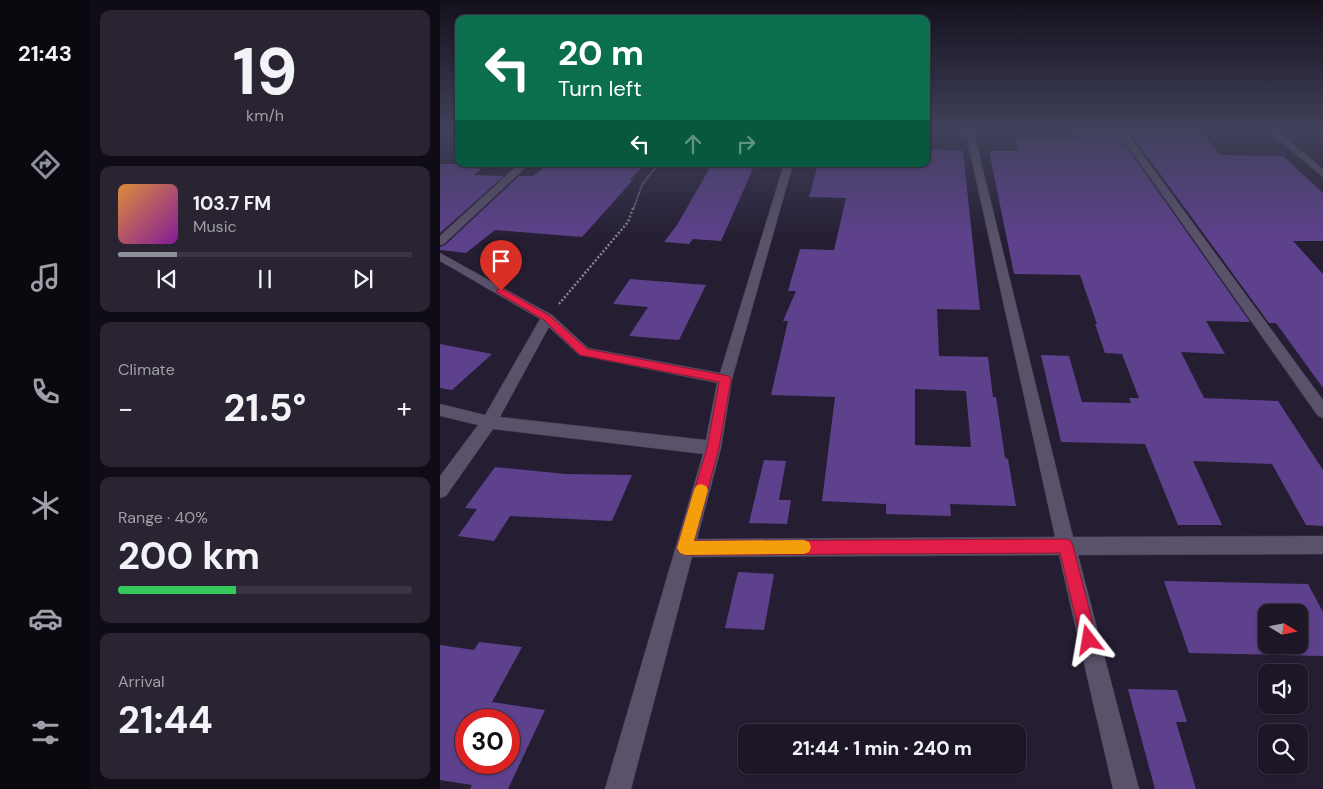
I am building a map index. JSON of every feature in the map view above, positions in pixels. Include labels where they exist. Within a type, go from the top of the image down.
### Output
[{"type":"street","points":[[978,166],[1066,546],[1126,789]]},
{"type":"street","points":[[1146,166],[1323,412]]},
{"type":"street","points":[[1313,166],[1323,174]]},
{"type":"street","points":[[440,242],[521,167]]},
{"type":"street","points":[[618,789],[713,448],[725,379],[788,167]]},
{"type":"street","points":[[440,256],[547,318],[584,352],[725,379]]},
{"type":"street","points":[[440,490],[489,422],[547,318]]},
{"type":"street","points":[[440,410],[489,422],[713,448]]},
{"type":"street","points":[[685,548],[1323,545]]},
{"type":"path","points":[[547,318],[628,222],[642,186],[656,167]]},
{"type":"building","points":[[440,166],[476,167],[474,168],[481,169],[474,175],[504,176],[440,233]]},
{"type":"building","points":[[965,166],[980,310],[937,309],[939,356],[988,357],[993,397],[996,397],[1005,458],[1008,459],[1016,506],[950,504],[951,516],[886,514],[886,504],[822,501],[835,397],[771,395],[788,321],[783,321],[796,291],[788,291],[800,249],[834,250],[846,198],[809,197],[817,167]],"holes":[[[915,389],[966,391],[971,447],[915,445]]]},
{"type":"building","points":[[992,166],[1140,166],[1250,322],[1206,321],[1225,354],[1181,352],[1204,398],[1278,401],[1323,470],[1323,526],[1306,525],[1272,464],[1193,461],[1222,525],[1178,525],[1145,444],[1061,442],[1041,355],[1069,356],[1082,402],[1131,403],[1129,398],[1139,398],[1122,354],[1105,353],[1080,275],[1014,274]]},
{"type":"building","points":[[1154,166],[1294,166],[1323,193],[1323,241],[1293,241],[1323,274],[1323,388],[1276,323],[1269,323]]},
{"type":"building","points":[[544,167],[642,167],[630,180],[633,180],[582,237],[495,230],[466,253],[440,250],[440,247],[445,245],[519,176],[533,176]]},
{"type":"building","points":[[710,167],[754,167],[721,241],[693,239],[689,244],[664,242],[677,225]]},
{"type":"building","points":[[630,279],[706,285],[679,340],[629,336],[648,307],[613,304]]},
{"type":"building","points":[[440,344],[492,354],[452,390],[440,388]]},
{"type":"building","points":[[764,460],[786,461],[779,500],[791,500],[787,524],[749,523]]},
{"type":"building","points":[[495,467],[566,474],[632,475],[612,521],[510,516],[494,541],[458,536],[477,509],[465,508]]},
{"type":"building","points":[[738,572],[774,574],[764,630],[725,628]]},
{"type":"building","points":[[1164,581],[1308,584],[1323,612],[1323,656],[1189,653]]},
{"type":"building","points":[[479,642],[522,647],[492,702],[545,710],[520,763],[520,709],[455,709],[455,774],[515,774],[508,789],[470,789],[472,785],[440,780],[440,645],[474,650]]},
{"type":"building","points":[[1128,689],[1177,690],[1187,722],[1176,722],[1196,789],[1155,789]]},
{"type":"slow traffic","points":[[701,490],[685,548],[804,547]]},
{"type":"route","points":[[501,291],[547,318],[584,352],[725,379],[713,448],[685,548],[1066,546],[1089,640]]}]
